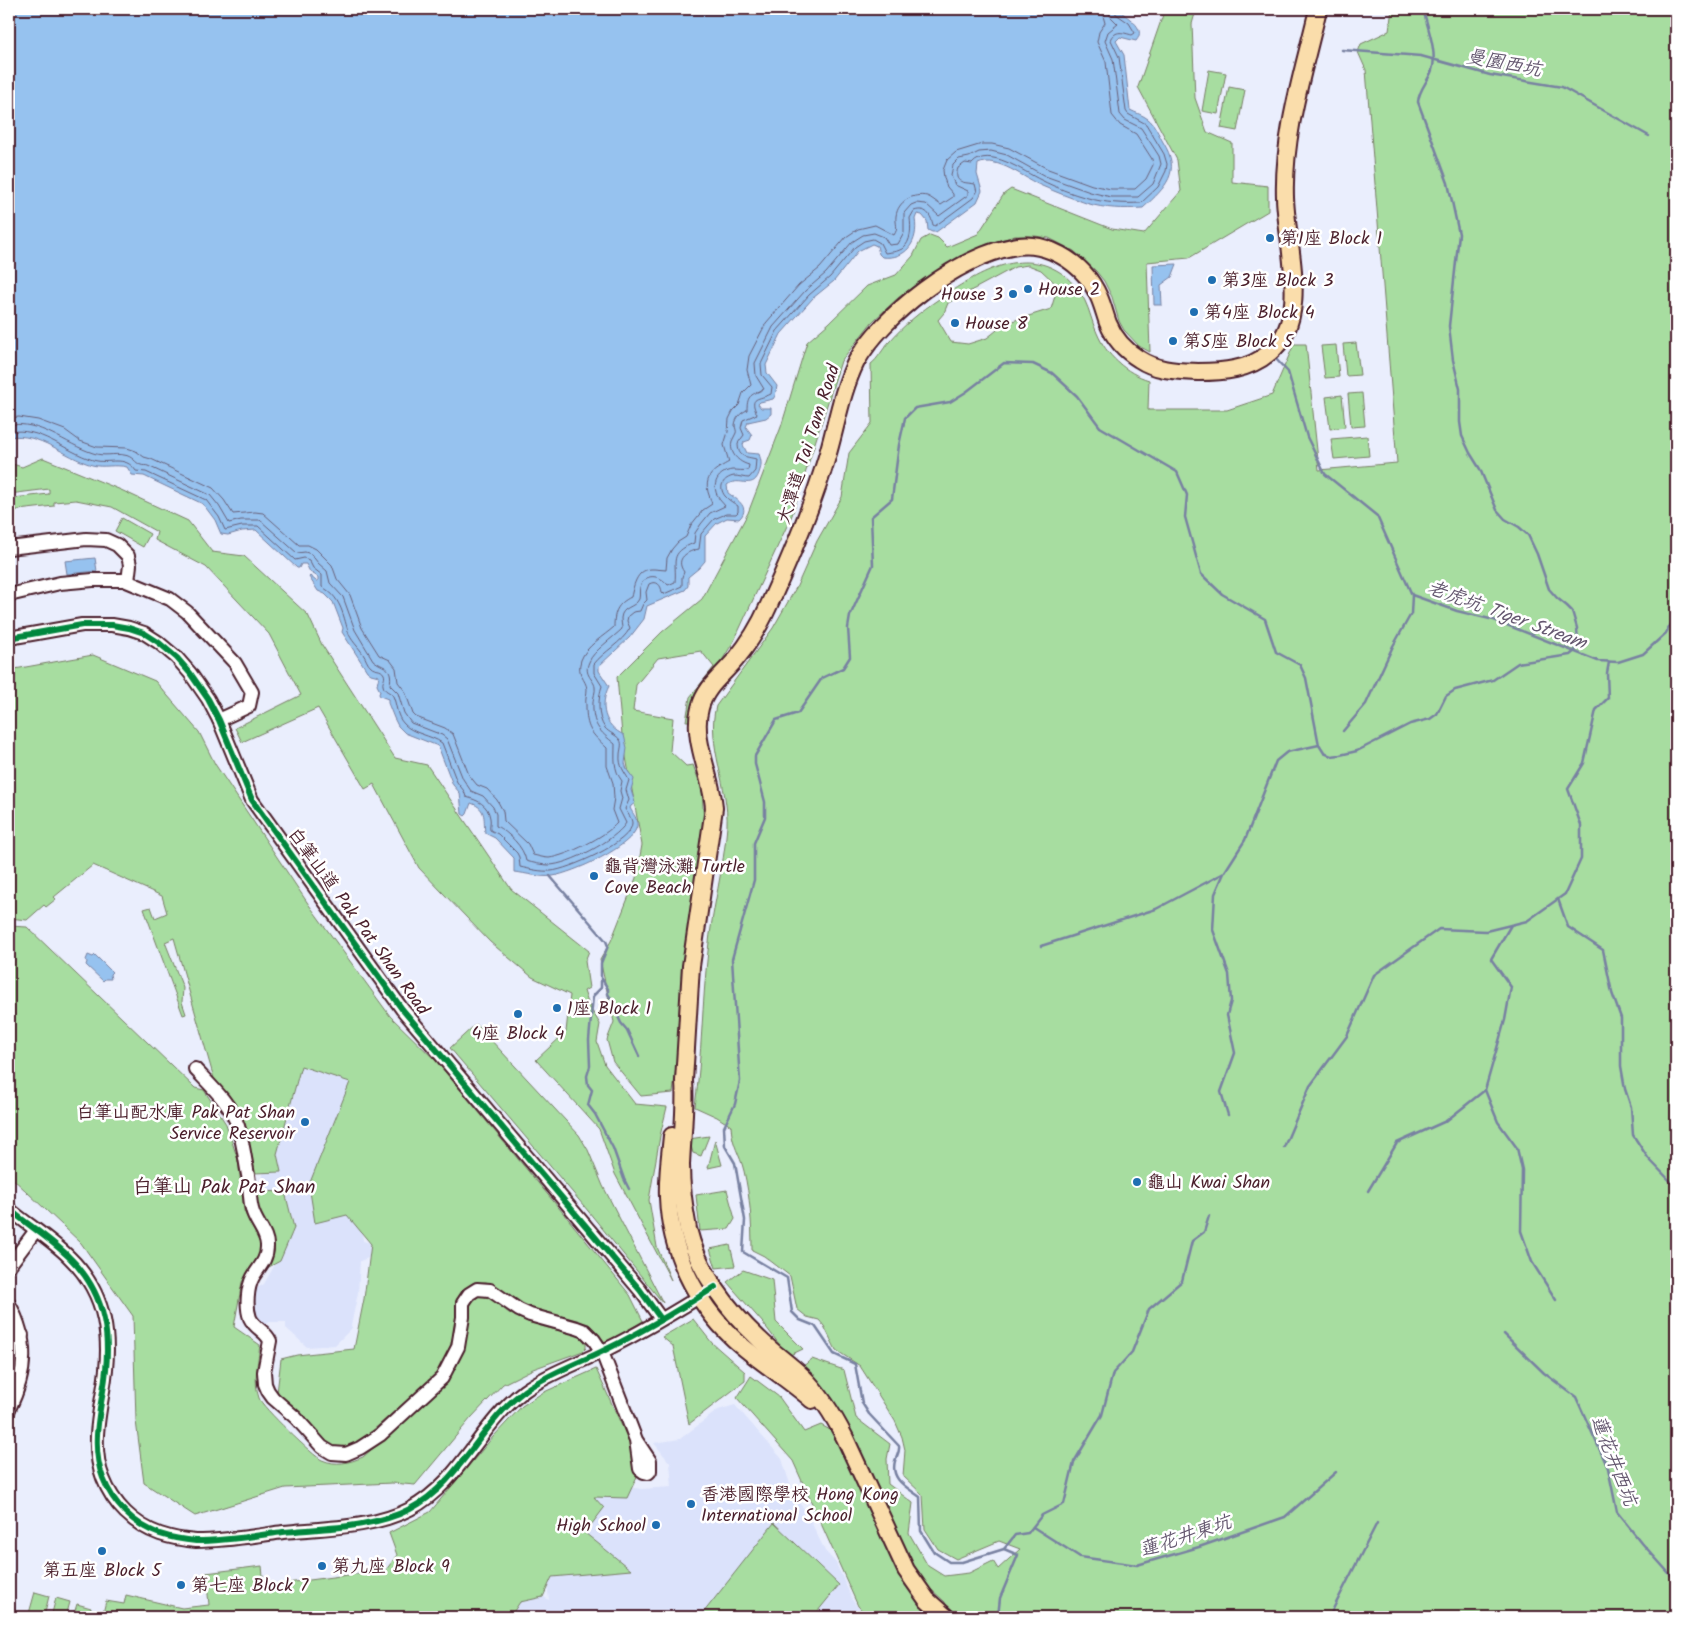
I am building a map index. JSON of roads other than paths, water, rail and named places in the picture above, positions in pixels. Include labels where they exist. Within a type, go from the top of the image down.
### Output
[{"type":"main road","name":"大潭道 Tai Tam Road","points":[[946,1617],[927,1600],[906,1570],[840,1428],[826,1406],[809,1384],[750,1331],[732,1311],[715,1287],[693,1246],[685,1212],[682,1180],[686,1100],[684,1082],[691,966],[714,808],[697,727],[700,707],[710,687],[749,641],[772,599],[808,513],[828,456],[849,380],[860,356],[872,338],[892,316],[929,287],[992,252],[1010,247],[1039,246],[1057,253],[1081,270],[1097,292],[1109,326],[1118,340],[1132,354],[1147,364],[1170,371],[1218,372],[1245,366],[1268,355],[1279,343],[1285,335],[1292,312],[1293,280],[1285,211],[1286,158],[1293,117],[1318,9]]},
{"type":"main road","name":"大潭道 Tai Tam Road","points":[[684,1082],[678,1097],[672,1134],[668,1207],[678,1253],[686,1273],[709,1311],[734,1339],[804,1393],[840,1428]]},
{"type":"street","points":[[9,548],[86,539],[106,540],[117,545],[128,556],[130,565],[128,581]]},
{"type":"street","points":[[9,595],[60,583],[124,580],[170,600],[187,612],[235,662],[252,692],[249,706],[219,720]]},
{"type":"street","name":"白筆山道 Pak Pat Shan Road","points":[[9,638],[82,624],[112,625],[136,630],[158,642],[183,664],[202,690],[219,720],[252,800],[402,1009],[640,1290],[662,1319]]},
{"type":"street","points":[[195,1069],[223,1099],[238,1127],[252,1209],[259,1227],[266,1237],[266,1257],[250,1284],[248,1306],[253,1324],[266,1334],[270,1341],[264,1372],[267,1388],[274,1398],[296,1418],[322,1447],[332,1453],[342,1454],[352,1452],[365,1445],[380,1435],[442,1378],[458,1347],[463,1317],[462,1303],[469,1294],[477,1289],[490,1290],[514,1307],[530,1315],[585,1331],[594,1340],[597,1354],[636,1440]]},
{"type":"street","points":[[9,1209],[62,1250],[77,1266],[95,1294],[103,1314],[108,1358],[98,1416],[96,1441],[102,1477],[112,1497],[123,1510],[143,1527],[162,1535],[182,1540],[212,1540],[354,1524],[398,1514],[417,1505],[437,1489],[458,1466],[502,1411],[517,1396],[532,1385],[597,1354],[662,1319],[715,1287]]},
{"type":"street","points":[[9,1266],[36,1230]]},
{"type":"street","points":[[9,1304],[22,1335],[23,1366],[20,1382],[9,1409]]},
{"type":"street","points":[[9,1344],[22,1335]]},
{"type":"water","points":[[9,9],[1118,9],[1134,23],[1139,31],[1136,41],[1120,37],[1116,41],[1124,55],[1130,110],[1146,118],[1154,126],[1169,153],[1171,171],[1164,186],[1143,208],[1122,208],[1086,203],[1042,186],[1002,165],[986,162],[978,164],[977,174],[982,191],[977,202],[936,232],[928,230],[927,221],[922,215],[917,214],[915,219],[915,235],[909,248],[898,256],[890,257],[882,257],[877,246],[872,244],[858,251],[834,281],[813,298],[781,334],[766,365],[767,373],[777,386],[775,396],[773,399],[758,404],[761,408],[771,408],[771,414],[766,418],[748,422],[746,427],[752,435],[750,440],[744,442],[743,445],[747,453],[759,454],[760,470],[754,481],[732,482],[727,485],[728,493],[742,504],[744,511],[742,515],[739,519],[727,518],[717,523],[705,536],[705,561],[688,577],[688,586],[685,590],[647,606],[644,619],[630,637],[599,666],[599,671],[609,686],[604,701],[605,715],[612,726],[624,735],[627,748],[625,763],[627,770],[634,779],[631,790],[635,803],[630,808],[636,819],[637,826],[633,834],[625,842],[601,858],[562,874],[538,876],[514,872],[514,858],[495,838],[485,833],[484,815],[480,808],[471,803],[467,814],[465,816],[462,814],[460,793],[453,785],[438,746],[405,733],[398,726],[388,699],[379,694],[380,691],[377,685],[379,676],[367,671],[342,632],[343,628],[333,602],[325,594],[318,591],[309,577],[318,581],[318,577],[310,572],[306,564],[301,564],[297,568],[256,530],[228,535],[221,534],[215,520],[203,504],[144,476],[132,475],[127,467],[92,465],[31,438],[9,437]]},
{"type":"water","points":[[1177,264],[1172,277],[1161,285],[1162,305],[1154,305],[1153,265]]},
{"type":"water","points":[[95,558],[97,571],[67,574],[65,561]]},
{"type":"water","points":[[88,955],[93,957],[95,955],[112,972],[110,974],[111,979],[103,981],[86,965]]},
{"type":"waterway","points":[[998,1617],[1000,1598],[1018,1555],[1004,1549],[962,1562],[949,1562],[934,1552],[921,1531],[920,1497],[905,1486],[895,1473],[895,1461],[899,1452],[899,1446],[869,1414],[862,1403],[855,1364],[834,1354],[815,1326],[800,1320],[792,1312],[787,1278],[743,1252],[745,1220],[735,1163],[725,1146],[724,1127],[735,1104],[740,1081],[732,959],[754,880],[754,843],[765,817],[765,802],[755,764],[755,756],[776,720],[798,713],[822,678],[843,668],[850,657],[848,628],[850,616],[873,565],[871,517],[892,499],[899,445],[905,418],[915,408],[950,402],[1004,363],[1033,364],[1052,373],[1077,396],[1100,427],[1177,472],[1187,495],[1185,517],[1201,574],[1222,594],[1265,619],[1276,652],[1300,665],[1306,678],[1319,745],[1324,753],[1331,756],[1357,751],[1410,724],[1430,719],[1437,714],[1446,696],[1455,690],[1493,680],[1518,663],[1570,655],[1575,651],[1578,643],[1577,628],[1572,611],[1549,589],[1537,554],[1528,535],[1505,519],[1497,510],[1480,469],[1462,436],[1460,389],[1453,360],[1449,326],[1459,234],[1448,183],[1418,102],[1420,93],[1434,63],[1431,40],[1423,9]]},
{"type":"waterway","name":"曼園西坑","points":[[1342,50],[1421,56],[1490,75],[1562,87],[1649,136]]},
{"type":"waterway","name":"老虎坑 Tiger Stream","points":[[1274,357],[1288,372],[1307,437],[1325,474],[1377,516],[1412,595],[1457,611],[1494,620],[1598,661],[1618,662],[1643,654],[1666,633],[1676,615]]},
{"type":"waterway","points":[[1343,731],[1366,704],[1393,646],[1411,614],[1412,595]]},
{"type":"waterway","points":[[1284,1147],[1310,1086],[1347,1036],[1374,975],[1439,929],[1486,931],[1527,921],[1565,894],[1581,859],[1581,825],[1568,789],[1584,763],[1596,710],[1608,698],[1607,673],[1609,662]]},
{"type":"waterway","points":[[1041,946],[1156,909],[1224,873],[1245,840],[1276,761],[1287,752],[1319,745]]},
{"type":"waterway","points":[[1224,873],[1215,894],[1213,930],[1229,974],[1231,1001],[1227,1015],[1235,1053],[1221,1092],[1228,1115]]},
{"type":"waterway","points":[[550,876],[606,941],[608,946],[601,963],[601,988],[593,996],[589,1040],[590,1066],[587,1076],[588,1085],[592,1090],[588,1105],[595,1114],[613,1148],[629,1189]]},
{"type":"waterway","points":[[1558,899],[1568,927],[1603,950],[1612,993],[1621,1018],[1621,1066],[1625,1089],[1631,1107],[1633,1135],[1648,1158],[1676,1187]]},
{"type":"waterway","points":[[1511,925],[1491,959],[1511,987],[1505,1020],[1485,1090],[1498,1122],[1517,1148],[1522,1170],[1521,1231],[1532,1262],[1556,1300]]},
{"type":"waterway","points":[[602,979],[608,989],[608,994],[621,1023],[627,1030],[639,1056]]},
{"type":"waterway","points":[[1368,1191],[1397,1143],[1446,1121],[1485,1090]]},
{"type":"waterway","points":[[1004,1549],[1015,1535],[1028,1533],[1042,1515],[1064,1504],[1074,1462],[1102,1415],[1113,1373],[1132,1352],[1149,1309],[1182,1281],[1192,1241],[1204,1232],[1209,1216]]},
{"type":"waterway","name":"蓮花井西坑","points":[[1504,1334],[1544,1373],[1576,1397],[1608,1468],[1617,1512],[1676,1581]]},
{"type":"waterway","name":"蓮花井東坑","points":[[1033,1527],[1080,1557],[1137,1565],[1199,1547],[1285,1517],[1336,1472]]},
{"type":"waterway","points":[[1329,1617],[1377,1523]]},
{"type":"place","name":"第1座 Block 1","points":[[1270,238]]},
{"type":"place","name":"第3座 Block 3","points":[[1212,280]]},
{"type":"place","name":"House 2","points":[[1028,289]]},
{"type":"place","name":"House 3","points":[[1013,294]]},
{"type":"place","name":"第4座 Block 4","points":[[1194,312]]},
{"type":"place","name":"House 8","points":[[955,323]]},
{"type":"place","name":"第5座 Block 5","points":[[1173,341]]},
{"type":"place","name":"龜背灣泳灘 Turtle Cove Beach","points":[[594,876]]},
{"type":"place","name":"1座 Block 1","points":[[557,1008]]},
{"type":"place","name":"4座 Block 4","points":[[518,1014]]},
{"type":"place","name":"白筆山配水庫 Pak Pat Shan Service Reservoir","points":[[305,1122]]},
{"type":"place","name":"龜山 Kwai Shan","points":[[1137,1182]]},
{"type":"place","name":"香港國際學校 Hong Kong International School","points":[[691,1504]]},
{"type":"place","name":"High School","points":[[656,1525]]},
{"type":"place","name":"第五座 Block 5","points":[[102,1551]]},
{"type":"place","name":"第九座 Block 9","points":[[322,1566]]},
{"type":"place","name":"第七座 Block 7","points":[[181,1585]]},
{"type":"district","name":"白筆山 Pak Pat Shan","points":[[224,1186]]}]
